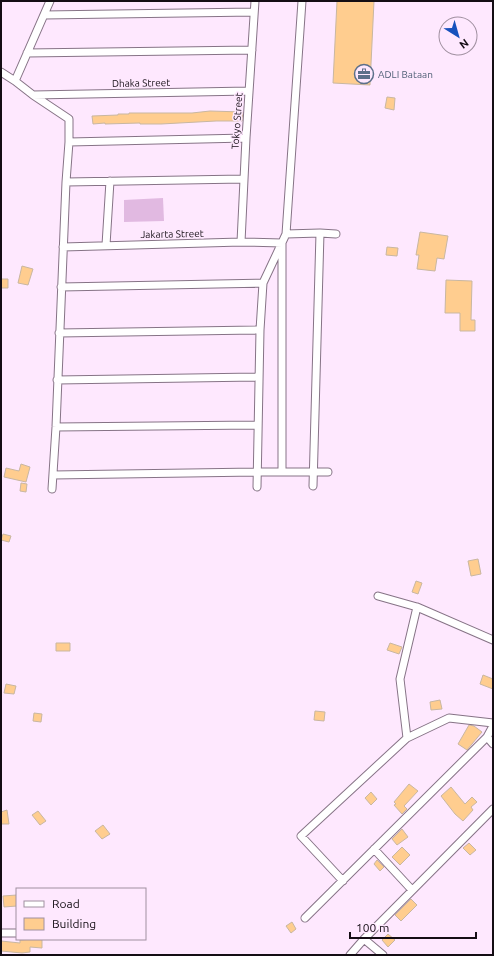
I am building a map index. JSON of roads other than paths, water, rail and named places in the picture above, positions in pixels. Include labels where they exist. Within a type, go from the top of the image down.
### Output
[{"type":"street","points":[[15,80],[50,1]]},
{"type":"street","name":"Tokyo Street","points":[[241,242],[243,179],[255,1]]},
{"type":"street","points":[[257,487],[260,330],[263,283],[286,234],[302,1]]},
{"type":"street","points":[[44,15],[254,12]]},
{"type":"street","points":[[27,53],[252,50]]},
{"type":"street","points":[[1,72],[15,80],[33,95],[69,119],[52,489]]},
{"type":"street","name":"Dhaka Street","points":[[33,95],[249,91]]},
{"type":"street","points":[[69,142],[246,138]]},
{"type":"street","points":[[66,182],[243,179]]},
{"type":"street","points":[[106,245],[110,181]]},
{"type":"street","points":[[313,486],[320,233]]},
{"type":"street","points":[[286,234],[336,234]]},
{"type":"street","name":"Jakarta Street","points":[[63,247],[241,242],[282,243]]},
{"type":"street","points":[[282,243],[282,472]]},
{"type":"street","points":[[61,287],[263,283]]},
{"type":"street","points":[[59,333],[260,330]]},
{"type":"street","points":[[57,380],[260,377]]},
{"type":"street","points":[[56,427],[258,425]]},
{"type":"street","points":[[53,475],[328,472]]},
{"type":"street","points":[[378,596],[417,607],[493,640]]},
{"type":"street","points":[[407,738],[400,679],[417,607]]},
{"type":"street","points":[[305,918],[487,737],[493,724],[449,718],[407,738],[301,836],[342,881]]},
{"type":"street","points":[[487,737],[493,744]]},
{"type":"street","points":[[350,955],[493,809]]},
{"type":"street","points":[[374,849],[412,890]]},
{"type":"street","points":[[1,933],[16,933]]},
{"type":"street","points":[[364,939],[383,955]]},
{"type":"place","name":"ADLI Bataan","points":[[364,74]]}]
